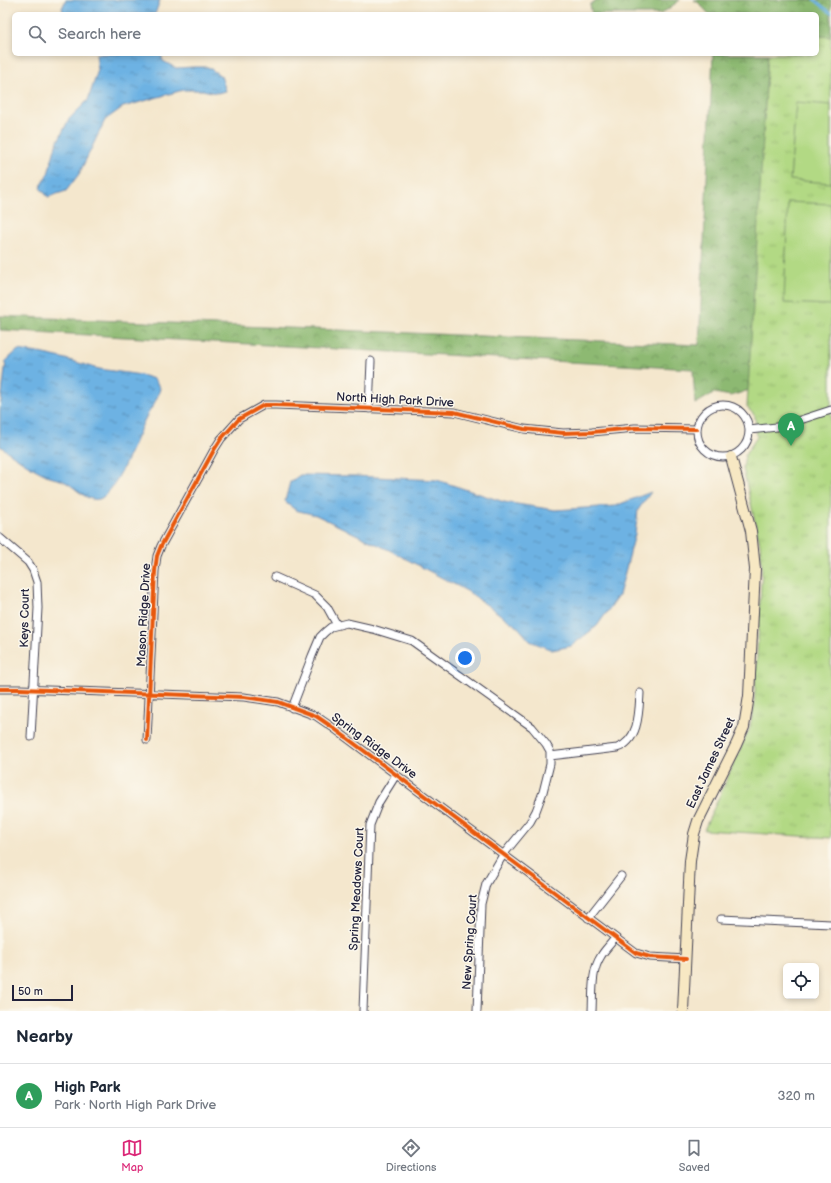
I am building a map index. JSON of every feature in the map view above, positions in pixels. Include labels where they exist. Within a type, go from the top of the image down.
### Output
[{"type":"street","points":[[369,409],[372,361]]},
{"type":"street","points":[[729,404],[736,407],[745,416],[749,425],[749,430],[746,446],[742,450],[731,457],[721,458],[712,456],[707,452],[698,439],[696,429],[704,413],[709,408],[729,404]]},
{"type":"street","name":"North High Park Drive","points":[[239,419],[264,406],[292,405],[454,412],[529,429],[563,433],[635,428],[696,429]]},
{"type":"street","points":[[749,430],[777,427],[831,410]]},
{"type":"street","name":"Mason Ridge Drive","points":[[147,740],[155,571],[158,554],[221,438],[239,419]]},
{"type":"street","name":"East James Street","points":[[683,1011],[690,861],[694,834],[698,821],[744,727],[749,696],[755,569],[750,531],[731,457]]},
{"type":"street","name":"Keys Court","points":[[0,538],[28,562],[37,582],[38,608],[31,737]]},
{"type":"street","points":[[275,577],[307,591],[318,598],[327,607],[337,625]]},
{"type":"street","points":[[292,708],[318,642],[325,632],[337,625],[347,623],[395,635],[412,641],[532,728],[546,744],[550,751],[550,756],[623,746],[628,742],[634,732],[638,718],[640,693]]},
{"type":"street","name":"Spring Ridge Drive","points":[[0,689],[244,697],[278,702],[316,716],[636,953],[650,957],[686,959]]},
{"type":"street","name":"New Spring Court","points":[[477,1011],[481,904],[486,884],[503,855],[530,822],[536,811],[548,776],[550,756]]},
{"type":"street","name":"Spring Meadows Court","points":[[362,1011],[370,826],[379,802],[396,774]]},
{"type":"street","points":[[588,918],[621,876]]},
{"type":"street","points":[[720,919],[831,924]]},
{"type":"street","points":[[592,1011],[596,968],[601,956],[615,938]]},
{"type":"green space","points":[[596,0],[680,0],[664,12],[592,12],[590,5]]},
{"type":"green space","points":[[694,0],[831,0],[831,37],[819,36],[819,12],[707,12]]},
{"type":"green space","points":[[819,36],[831,37],[831,838],[704,830],[749,730],[754,708],[762,567],[760,544],[743,468],[745,455],[757,437],[755,416],[747,407],[768,56],[819,56]]},
{"type":"green space","points":[[713,56],[768,56],[749,390],[731,396],[714,393],[695,404],[693,369],[0,330],[0,316],[699,345]]},
{"type":"green space","points":[[796,102],[831,105],[831,183],[790,180]]},
{"type":"green space","points":[[788,202],[831,204],[831,305],[784,303]]},
{"type":"water","points":[[66,0],[160,0],[156,12],[63,12],[62,8]]},
{"type":"water","points":[[96,56],[162,56],[163,61],[176,68],[208,67],[221,76],[226,91],[217,93],[202,90],[183,90],[123,107],[105,120],[79,174],[66,191],[48,197],[40,188],[48,174],[56,145],[69,119],[88,100],[98,70]]},
{"type":"water","points":[[18,350],[62,358],[99,369],[141,375],[154,379],[160,388],[156,401],[144,421],[118,477],[112,487],[99,499],[86,497],[65,482],[32,468],[0,446],[0,410],[6,361]]},
{"type":"water","points":[[300,475],[437,480],[504,502],[555,510],[615,506],[651,492],[638,510],[635,534],[619,595],[597,626],[571,646],[552,650],[530,641],[518,627],[467,591],[391,551],[316,515],[295,510],[285,501],[290,482]]},
{"type":"waterway","points":[[815,0],[831,13]]},
{"type":"cycle path","points":[[147,740],[157,556],[161,546],[214,450],[221,439],[239,419],[264,405],[276,405],[454,412],[524,429],[563,433],[635,428],[696,429]]},
{"type":"cycle path","points":[[0,689],[244,697],[278,702],[316,716],[636,953],[650,957],[686,959]]},
{"type":"place","name":"High Park","points":[[791,446]]}]
